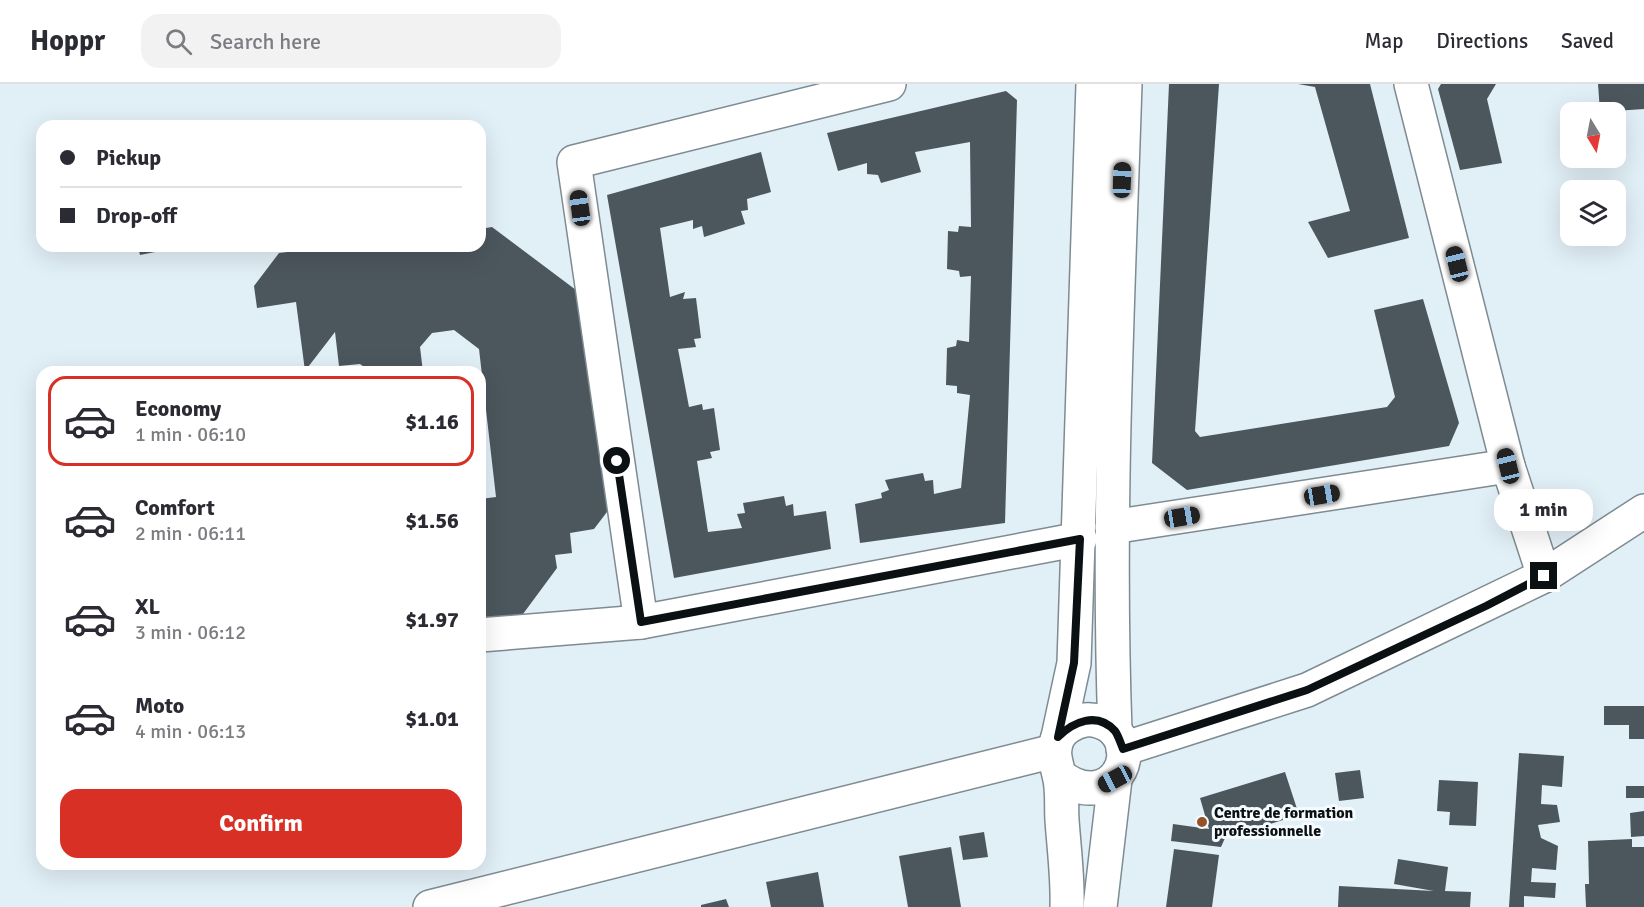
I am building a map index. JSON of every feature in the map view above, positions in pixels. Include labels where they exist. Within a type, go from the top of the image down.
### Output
[{"type":"street","points":[[641,622],[573,162],[889,84]]},
{"type":"street","points":[[1067,907],[1057,754],[1074,663],[1080,539],[1093,84]]},
{"type":"street","points":[[1100,907],[1118,753],[1111,627],[1112,528],[1125,84]]},
{"type":"street","points":[[1411,84],[1508,466],[1544,576]]},
{"type":"street","points":[[1112,528],[1508,466]]},
{"type":"street","points":[[1057,754],[1079,789],[1096,789],[1118,753],[1307,690],[1486,606],[1544,576],[1644,511]]},
{"type":"street","points":[[486,635],[641,622],[1080,539]]},
{"type":"street","points":[[1057,754],[1071,724],[1087,720],[1101,722],[1118,753]]},
{"type":"street","points":[[430,907],[1057,754]]},
{"type":"building","points":[[1169,84],[1219,84],[1195,431],[1200,437],[1387,407],[1395,397],[1374,310],[1423,299],[1459,423],[1449,446],[1187,490],[1152,463]]},
{"type":"building","points":[[1298,84],[1370,84],[1409,238],[1328,258],[1308,222],[1350,211],[1315,87]]},
{"type":"building","points":[[1441,84],[1496,84],[1487,99],[1502,163],[1460,170],[1438,89]]},
{"type":"building","points":[[1598,84],[1644,84],[1644,109],[1626,110],[1626,102],[1599,102]]},
{"type":"building","points":[[1006,91],[1017,100],[1005,523],[860,543],[855,504],[882,498],[881,493],[889,490],[885,480],[923,473],[925,481],[933,480],[934,494],[961,488],[970,395],[957,393],[957,386],[946,385],[947,348],[956,346],[957,340],[969,342],[971,276],[960,277],[959,271],[947,269],[948,231],[958,232],[959,226],[971,227],[970,142],[915,152],[921,172],[881,183],[878,175],[867,174],[867,163],[838,171],[827,133]]},
{"type":"building","points":[[761,152],[771,192],[747,199],[748,210],[741,211],[745,224],[704,237],[702,226],[693,229],[693,220],[660,228],[670,297],[685,292],[683,299],[696,298],[701,338],[694,339],[696,347],[678,349],[689,407],[702,404],[703,410],[714,408],[720,450],[710,452],[712,458],[697,461],[708,532],[742,528],[737,514],[745,513],[743,503],[784,496],[786,506],[793,504],[794,516],[826,511],[831,549],[674,578],[607,195]]},
{"type":"building","points":[[492,227],[584,296],[610,508],[594,529],[570,533],[572,553],[555,555],[557,568],[523,614],[486,618],[486,498],[496,497],[486,410],[486,366],[481,366],[479,349],[454,330],[432,333],[420,347],[422,366],[363,366],[360,364],[339,366],[335,332],[309,366],[304,366],[296,302],[257,308],[254,286],[279,253],[486,252],[486,228]]},
{"type":"building","points":[[139,252],[155,252],[140,255]]},
{"type":"building","points":[[1604,706],[1644,706],[1644,739],[1629,739],[1629,725],[1604,725]]},
{"type":"building","points":[[1519,753],[1564,756],[1562,787],[1542,785],[1541,804],[1557,805],[1560,822],[1538,825],[1541,838],[1558,846],[1556,870],[1532,868],[1531,882],[1556,883],[1555,898],[1524,896],[1524,907],[1509,907]]},
{"type":"building","points":[[1360,770],[1364,798],[1339,801],[1335,773]]},
{"type":"building","points":[[1285,772],[1299,815],[1225,838],[1221,847],[1171,841],[1173,824],[1209,829],[1200,798]]},
{"type":"building","points":[[1439,780],[1478,782],[1476,826],[1449,825],[1450,812],[1437,811]]},
{"type":"building","points":[[1626,786],[1644,786],[1644,798],[1626,798]]},
{"type":"building","points":[[1644,811],[1644,836],[1631,837],[1630,813]]},
{"type":"building","points":[[984,832],[988,857],[963,860],[959,836]]},
{"type":"building","points":[[1632,839],[1632,847],[1644,847],[1644,907],[1586,907],[1585,884],[1589,884],[1588,841]]},
{"type":"building","points":[[951,847],[961,907],[908,907],[899,856]]},
{"type":"building","points":[[1174,849],[1219,855],[1212,907],[1166,907]]},
{"type":"building","points":[[1398,859],[1448,867],[1445,891],[1471,892],[1470,907],[1338,907],[1339,886],[1434,891],[1394,884]]},
{"type":"building","points":[[818,872],[824,907],[771,907],[766,882]]},
{"type":"building","points":[[726,899],[729,907],[701,907],[701,905]]},
{"type":"place","name":"Centre de formation professionnelle","points":[[1202,822]]},
{"type":"route","points":[[617,461],[641,622],[1080,539],[1074,663],[1058,737],[1071,724],[1087,720],[1101,722],[1115,731],[1123,749],[1307,690],[1486,606],[1544,576]]}]
